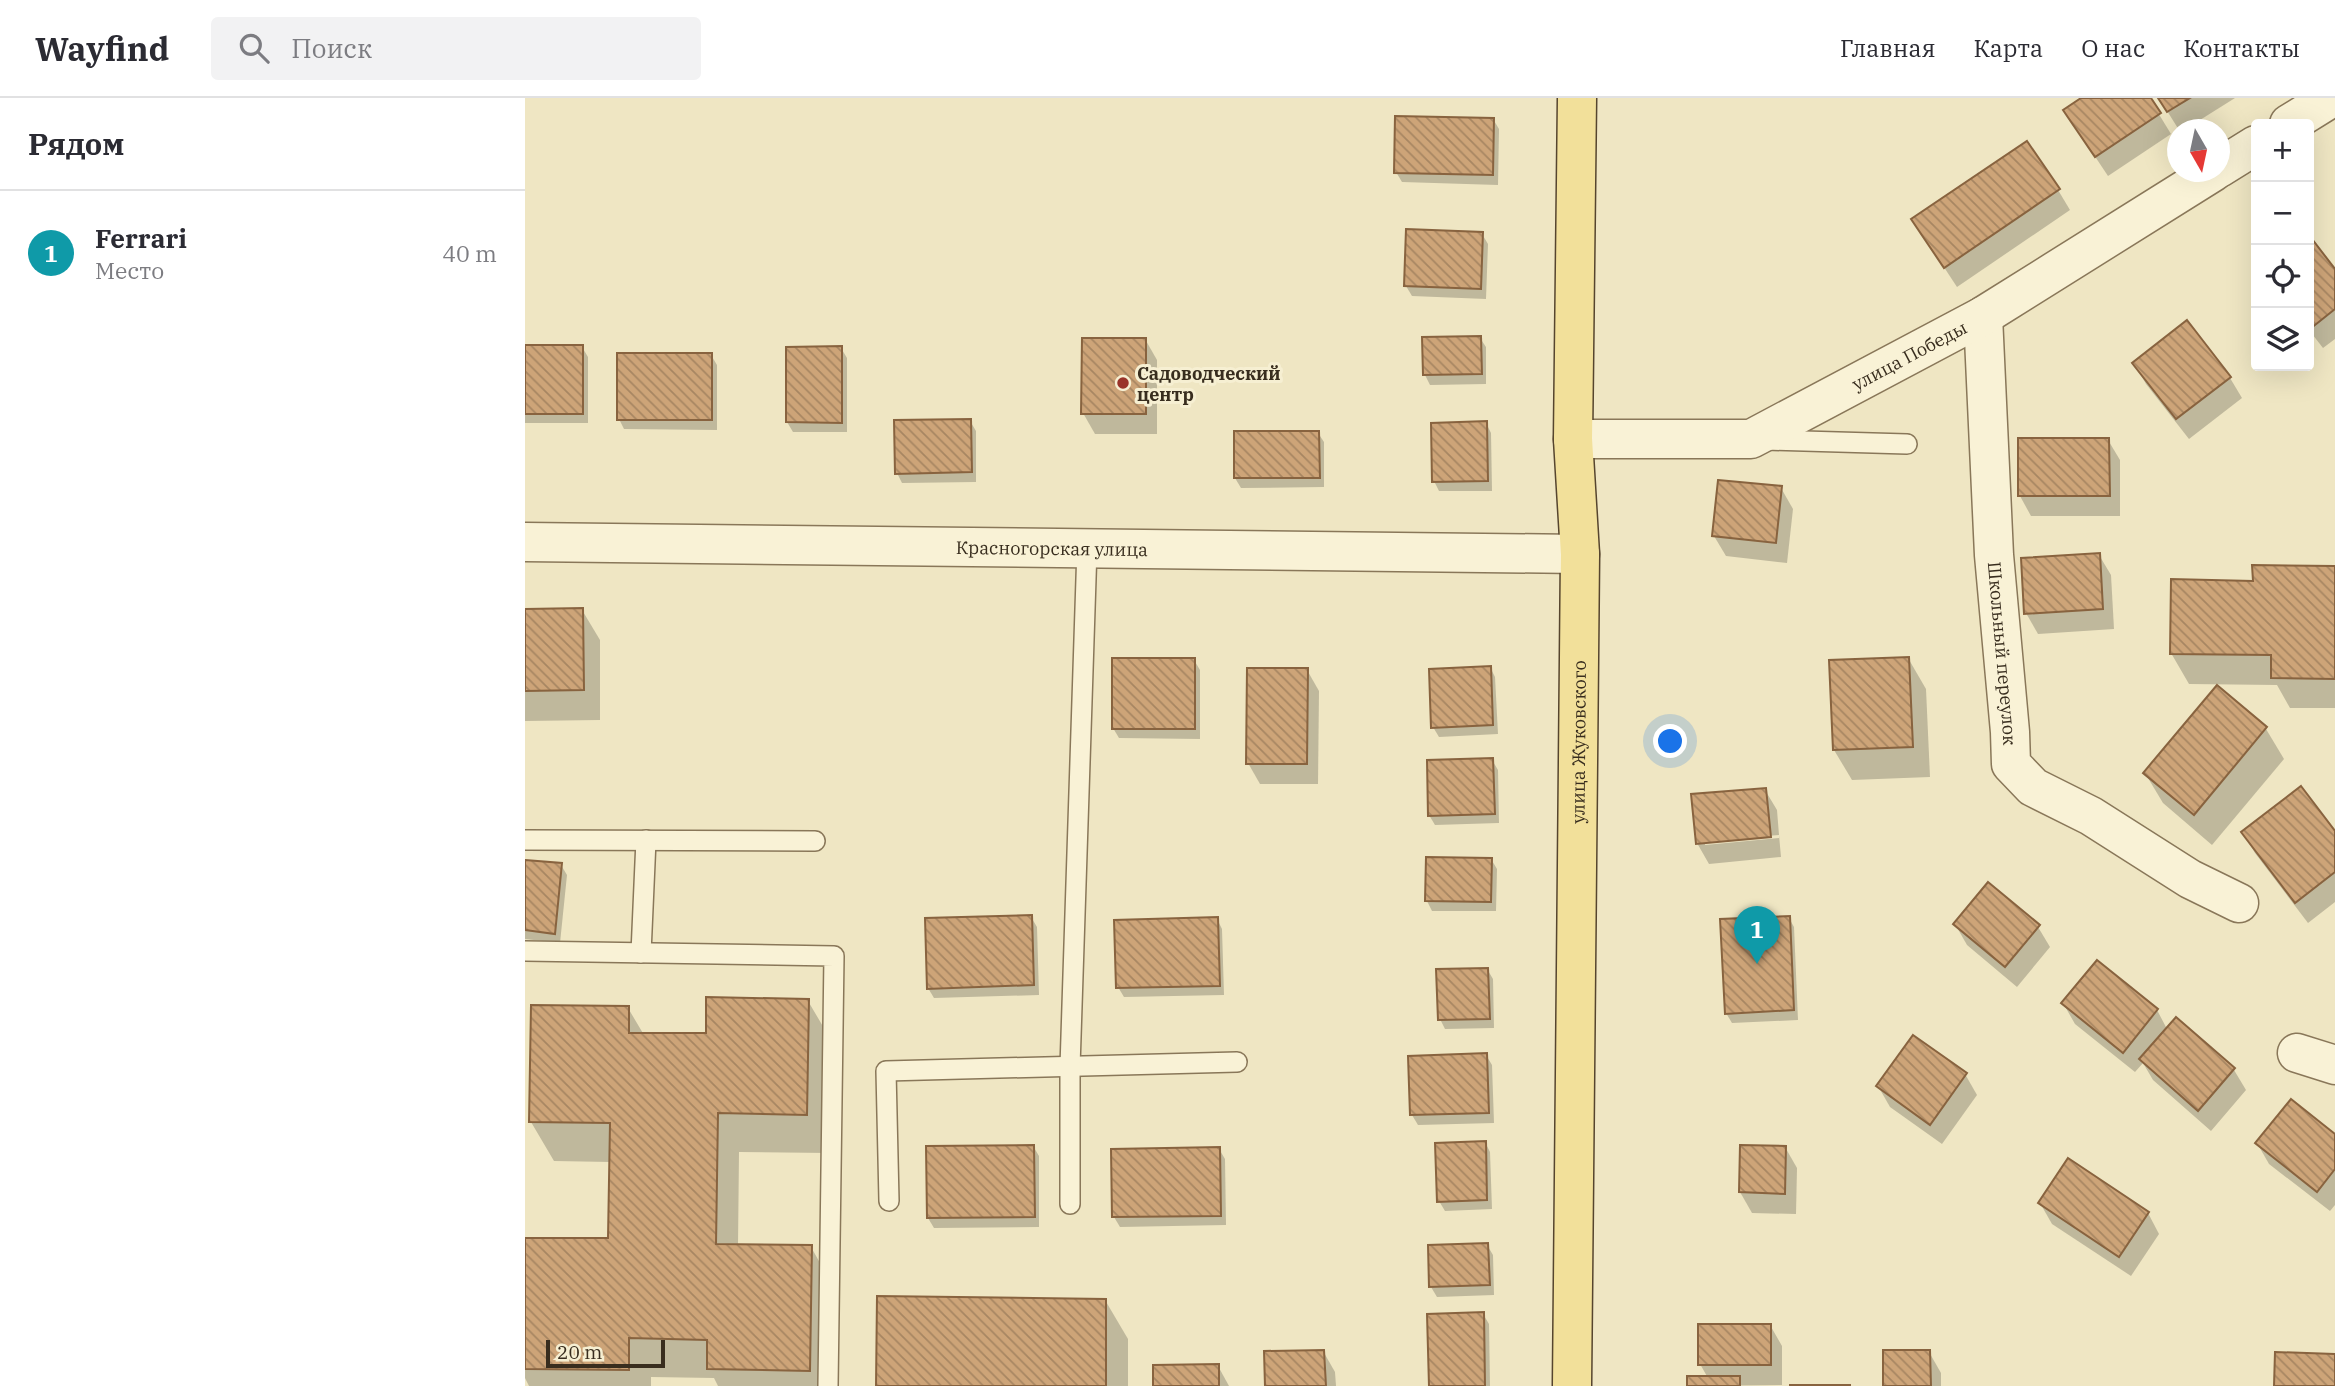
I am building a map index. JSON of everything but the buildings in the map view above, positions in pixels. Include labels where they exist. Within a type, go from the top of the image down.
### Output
[{"type":"main road","name":"улица Жуковского","points":[[1572,1386],[1580,554],[1573,439],[1577,98]]},
{"type":"street","points":[[2297,119],[2331,98]]},
{"type":"street","points":[[2230,162],[2251,148]]},
{"type":"street","name":"улица Победы","points":[[1573,439],[1751,439],[1983,316],[2197,182]]},
{"type":"street","name":"Школьный переулок","points":[[1983,316],[1994,555],[2011,764],[2033,787],[2091,816],[2190,879],[2239,903]]},
{"type":"street","name":"Красногорская улица","points":[[525,542],[1580,554]]},
{"type":"street","points":[[2297,1053],[2335,1065]]},
{"type":"lane","points":[[1751,439],[1907,444]]},
{"type":"lane","points":[[1070,1204],[1070,1067],[1087,548]]},
{"type":"lane","points":[[525,840],[815,841]]},
{"type":"lane","points":[[641,953],[646,841]]},
{"type":"lane","points":[[525,951],[834,956],[828,1386]]},
{"type":"lane","points":[[888,1201],[886,1071],[1237,1062]]},
{"type":"place","name":"Садоводческий центр","points":[[1123,383]]},
{"type":"place","name":"Ferrari","points":[[1757,964]]}]
